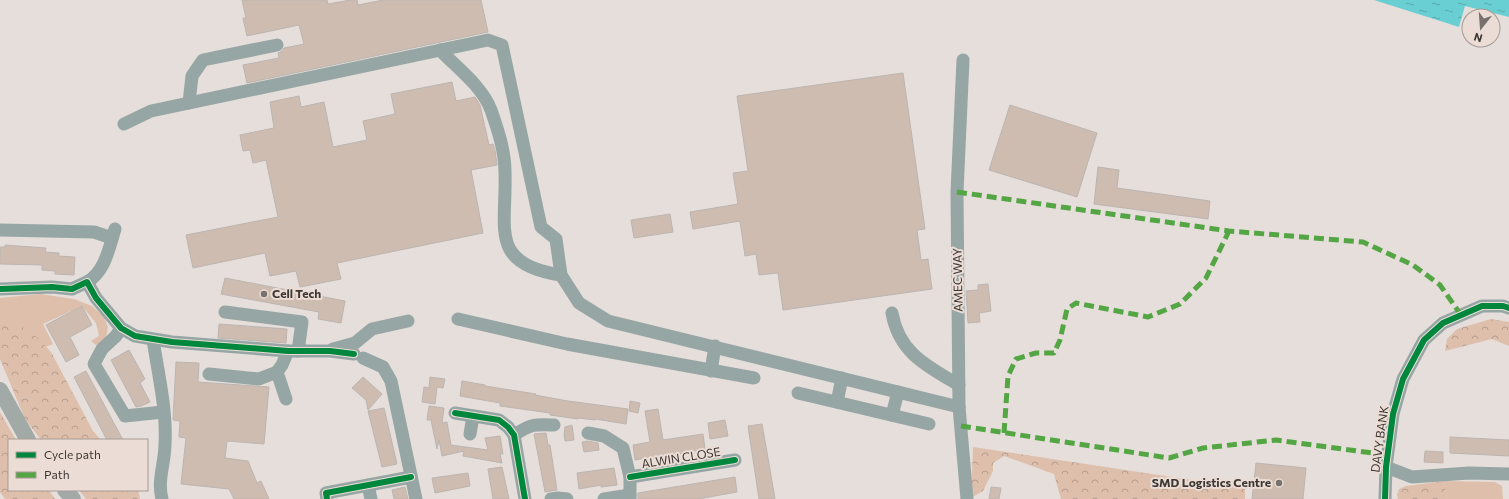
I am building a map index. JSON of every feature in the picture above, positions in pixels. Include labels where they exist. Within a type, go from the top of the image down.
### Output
[{"type":"main road","points":[[0,390],[27,439]]},
{"type":"main road","points":[[66,491],[73,499]]},
{"type":"street","points":[[124,124],[151,111],[488,40],[502,45],[541,227],[556,240],[561,275],[579,303],[608,321],[959,407]]},
{"type":"street","points":[[189,103],[192,76],[203,60],[277,45]]},
{"type":"street","points":[[440,50],[478,89],[490,108],[504,156],[506,172],[504,227],[506,242],[514,256],[528,266],[541,272],[561,275]]},
{"type":"street","name":"AMEC WAY","points":[[963,60],[957,192],[959,407],[966,499]]},
{"type":"street","points":[[0,230],[114,233],[106,258],[94,278],[87,282],[72,289],[52,287],[0,289]]},
{"type":"street","points":[[87,282],[96,298],[121,328],[134,336],[172,342],[293,351],[330,351],[359,356],[383,367],[391,381],[416,499]]},
{"type":"street","name":"DAVY BANK","points":[[1386,499],[1386,467],[1393,414],[1403,379],[1424,340],[1443,324],[1482,306],[1503,306],[1509,308]]},
{"type":"street","points":[[209,374],[259,379],[277,372],[293,351],[302,322],[225,312]]},
{"type":"street","points":[[892,312],[899,336],[913,355],[927,366],[959,385]]},
{"type":"street","points":[[458,319],[567,344],[754,378]]},
{"type":"street","points":[[330,351],[355,343],[372,329],[408,321]]},
{"type":"street","points":[[121,328],[116,336],[102,349],[94,364],[125,416],[163,412]]},
{"type":"street","points":[[153,340],[163,412],[165,444],[160,479],[162,499]]},
{"type":"street","points":[[711,371],[715,346]]},
{"type":"street","points":[[277,372],[286,399]]},
{"type":"street","points":[[837,402],[842,378]]},
{"type":"street","points":[[892,415],[898,392]]},
{"type":"street","points":[[798,393],[929,424]]},
{"type":"street","points":[[455,413],[499,420],[508,426],[514,435],[525,499]]},
{"type":"street","points":[[470,434],[473,416]]},
{"type":"street","points":[[514,435],[526,427],[535,424],[554,425]]},
{"type":"street","points":[[588,433],[604,436],[623,448],[630,477],[630,497],[604,499]]},
{"type":"street","name":"ALWIN CLOSE","points":[[630,477],[735,460]]},
{"type":"street","points":[[1386,467],[1412,478],[1469,473],[1509,474]]},
{"type":"street","points":[[327,496],[368,485],[411,477]]},
{"type":"street","points":[[368,485],[371,499]]},
{"type":"street","points":[[551,499],[567,499]]},
{"type":"green space","points":[[40,294],[74,299],[92,306],[104,317],[108,327],[106,338],[101,343],[96,345],[91,341],[99,336],[96,323],[82,306],[43,324],[53,344],[46,347],[37,337],[0,323],[0,298]]},
{"type":"green space","points":[[1491,319],[1509,322],[1509,346],[1492,339],[1445,351],[1447,339],[1457,329]]},
{"type":"green space","points":[[0,323],[18,324],[37,337],[51,352],[93,431],[100,439],[40,439],[25,419],[0,359]]},
{"type":"green space","points":[[0,412],[15,439],[8,439],[8,491],[50,491],[55,499],[5,499],[0,492]]},
{"type":"green space","points":[[973,447],[1245,488],[1245,499],[1061,499],[1054,474],[1004,456],[993,463],[993,471],[983,491],[971,498]]},
{"type":"green space","points":[[1444,481],[1495,482],[1502,486],[1503,499],[1447,499]]},
{"type":"green space","points":[[1444,481],[1447,499],[1398,499],[1397,495],[1399,489],[1406,486]]},
{"type":"green space","points":[[80,491],[138,491],[140,499],[86,499]]},
{"type":"water","points":[[1374,0],[1509,0],[1509,17],[1501,15],[1501,8],[1473,8],[1465,6],[1464,8],[1461,8],[1461,20],[1459,27]]},
{"type":"building","points":[[242,0],[327,0],[328,4],[357,0],[358,5],[383,0],[481,0],[488,32],[247,83],[243,65],[279,58],[278,53],[284,48],[304,44],[299,25],[247,36],[243,18],[246,18]]},
{"type":"building","points":[[903,73],[925,229],[917,230],[921,260],[928,259],[932,289],[783,310],[778,273],[759,275],[756,254],[745,256],[740,221],[693,229],[690,212],[738,204],[733,173],[748,171],[737,96]]},
{"type":"building","points":[[452,82],[456,101],[475,97],[480,105],[489,145],[493,144],[495,150],[497,165],[471,170],[483,233],[337,263],[341,279],[300,287],[296,271],[270,276],[265,253],[193,268],[186,235],[278,217],[266,160],[253,163],[250,150],[243,151],[240,135],[274,128],[270,102],[299,96],[301,107],[324,102],[333,147],[367,140],[363,121],[395,114],[391,94]]},
{"type":"building","points":[[1010,105],[1097,133],[1077,197],[989,170]]},
{"type":"building","points":[[1098,167],[1119,170],[1117,188],[1210,201],[1208,219],[1094,204]]},
{"type":"building","points":[[670,214],[673,232],[634,238],[631,220]]},
{"type":"building","points":[[5,245],[46,248],[45,252],[59,253],[59,256],[75,257],[74,275],[55,274],[55,271],[42,270],[42,265],[0,264],[0,247],[5,247]]},
{"type":"building","points":[[225,278],[345,301],[341,323],[318,319],[319,312],[221,294]]},
{"type":"building","points":[[988,284],[991,311],[979,313],[980,322],[968,323],[966,291],[978,290],[978,285]]},
{"type":"building","points":[[82,306],[92,325],[70,337],[79,355],[66,362],[46,325]]},
{"type":"building","points":[[219,324],[287,329],[286,343],[218,338]]},
{"type":"building","points":[[129,350],[145,379],[140,383],[150,402],[136,407],[111,360]]},
{"type":"building","points":[[176,362],[199,363],[198,382],[269,387],[264,444],[227,441],[225,458],[248,461],[257,483],[261,481],[269,499],[234,499],[229,489],[181,484],[186,438],[179,437],[180,421],[173,420]]},
{"type":"building","points":[[86,371],[122,439],[106,439],[74,377]]},
{"type":"building","points":[[363,377],[382,394],[368,410],[366,400],[352,388]]},
{"type":"building","points":[[430,377],[445,379],[443,388],[437,387],[435,404],[422,402],[424,387],[429,388]]},
{"type":"building","points":[[462,381],[568,401],[628,409],[626,424],[595,419],[578,419],[550,415],[550,413],[500,406],[500,403],[460,396]]},
{"type":"building","points":[[630,401],[640,403],[638,413],[629,411]]},
{"type":"building","points":[[429,406],[444,408],[442,423],[447,422],[451,445],[488,450],[485,438],[500,436],[503,454],[500,454],[502,463],[463,456],[464,451],[442,456],[439,440],[437,449],[431,420],[427,420]]},
{"type":"building","points":[[384,408],[397,464],[382,467],[368,411]]},
{"type":"building","points":[[658,409],[663,440],[703,434],[705,449],[652,459],[651,457],[635,460],[633,445],[650,442],[645,411]]},
{"type":"building","points":[[725,420],[728,436],[710,439],[708,423]]},
{"type":"building","points":[[762,424],[775,499],[759,499],[748,426]]},
{"type":"building","points":[[572,425],[574,440],[565,441],[565,427]]},
{"type":"building","points":[[546,433],[548,445],[550,445],[557,490],[545,492],[534,434]]},
{"type":"building","points":[[1450,437],[1509,440],[1509,456],[1450,453]]},
{"type":"building","points":[[588,441],[598,443],[599,450],[584,452],[582,442]]},
{"type":"building","points":[[1425,451],[1443,452],[1443,463],[1424,462]]},
{"type":"building","name":"SMD Logistics Centre","points":[[1256,463],[1306,468],[1303,499],[1252,499]]},
{"type":"building","points":[[502,467],[509,499],[493,499],[488,469]]},
{"type":"building","points":[[614,468],[617,485],[601,487],[601,485],[579,489],[577,473]]},
{"type":"building","points":[[468,473],[470,486],[435,493],[432,478]]},
{"type":"building","points":[[735,477],[737,492],[698,499],[638,499],[638,493]]},
{"type":"building","points":[[405,487],[408,499],[394,499],[392,490]]},
{"type":"building","points":[[991,487],[1001,488],[999,499],[989,499]]},
{"type":"marked path","points":[[957,192],[1229,231],[1363,242],[1413,265],[1440,285],[1461,315]]},
{"type":"marked path","points":[[1004,433],[1008,376],[1016,359],[1036,353],[1054,353],[1060,340],[1067,309],[1076,303],[1148,317],[1180,304],[1206,278],[1229,231]]},
{"type":"marked path","points":[[961,426],[1169,458],[1203,448],[1276,440],[1387,455]]},
{"type":"cycle path","points":[[0,289],[52,287],[72,289],[87,282],[96,298],[121,328],[135,336],[172,342],[288,351],[330,351],[354,354]]},
{"type":"cycle path","points":[[1385,499],[1386,467],[1393,414],[1403,379],[1424,340],[1443,323],[1482,306],[1503,306],[1509,308]]},
{"type":"cycle path","points":[[455,413],[499,420],[508,427],[514,435],[525,499]]},
{"type":"cycle path","points":[[630,477],[735,460]]},
{"type":"cycle path","points":[[327,499],[326,493],[411,477]]},
{"type":"place","name":"Cell Tech","points":[[264,294]]},
{"type":"place","name":"SMD Logistics Centre","points":[[1279,483]]}]
